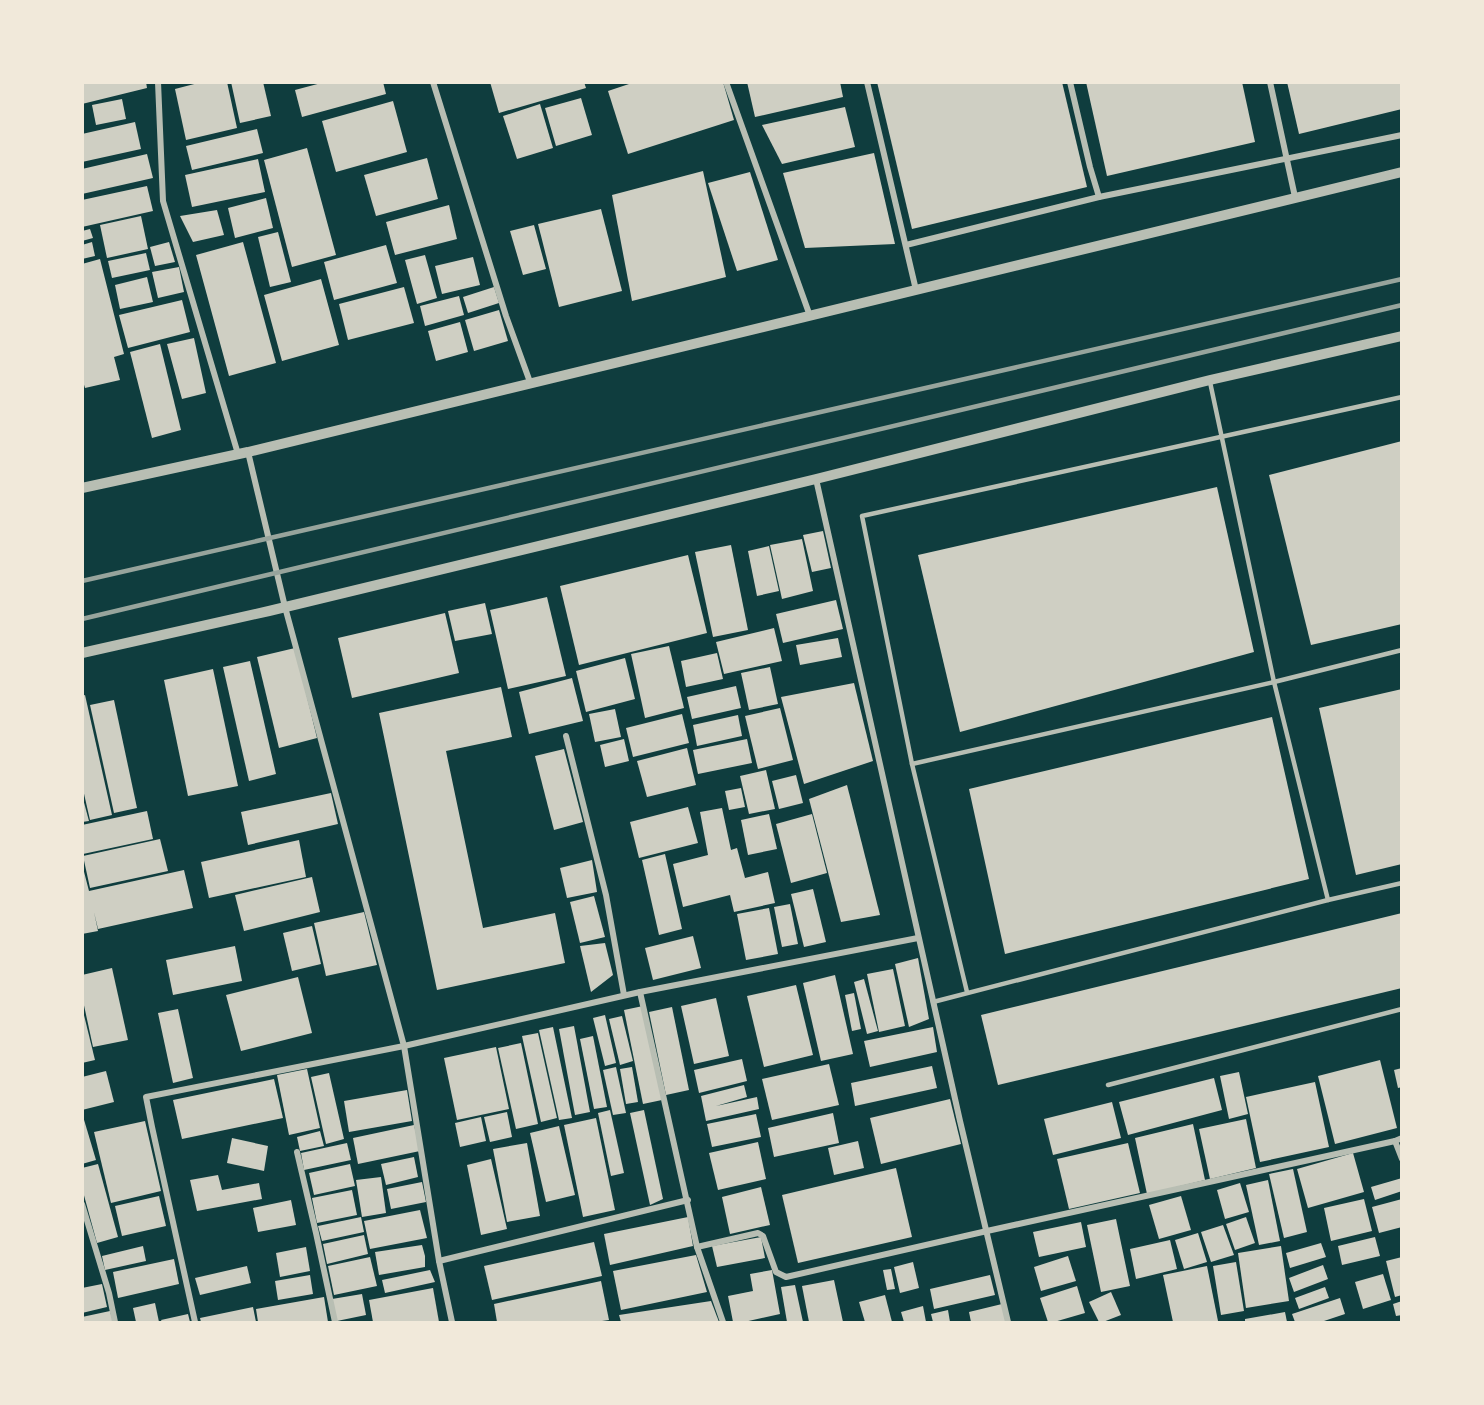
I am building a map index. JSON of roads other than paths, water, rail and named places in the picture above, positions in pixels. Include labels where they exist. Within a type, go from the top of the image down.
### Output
[{"type":"street","points":[[158,82],[163,201],[243,453],[404,1046],[452,1323]]},
{"type":"street","points":[[433,82],[506,316],[530,382]]},
{"type":"street","points":[[726,82],[810,316]]},
{"type":"street","points":[[867,82],[916,290]]},
{"type":"street","points":[[1070,82],[1099,197]]},
{"type":"street","points":[[1270,82],[1295,197]]},
{"type":"street","points":[[906,245],[1099,197],[1401,135]]},
{"type":"street","points":[[82,488],[243,453],[1401,172]]},
{"type":"street","points":[[82,654],[816,479],[1210,380],[1401,336]]},
{"type":"street","points":[[816,479],[918,938],[1008,1323]]},
{"type":"street","points":[[566,736],[606,895],[624,995]]},
{"type":"street","points":[[195,1323],[146,1097],[404,1046],[624,995],[918,938]]},
{"type":"street","points":[[640,992],[697,1247],[723,1323]]},
{"type":"street","points":[[697,1247],[758,1233],[763,1236],[776,1272],[786,1277],[1398,1140],[1401,1159]]},
{"type":"street","points":[[297,1152],[335,1323]]},
{"type":"street","points":[[440,1261],[688,1200]]},
{"type":"street","points":[[82,1204],[109,1293],[115,1323]]},
{"type":"lane","points":[[1210,380],[1274,682],[1328,900]]},
{"type":"lane","points":[[967,992],[912,764],[862,516],[1401,397]]},
{"type":"lane","points":[[912,764],[1274,682],[1401,650]]},
{"type":"lane","points":[[933,1002],[1401,883]]},
{"type":"lane","points":[[1108,1085],[1401,1009]]},
{"type":"railway","points":[[82,581],[1402,279]]},
{"type":"railway","points":[[82,619],[1402,305]]}]
